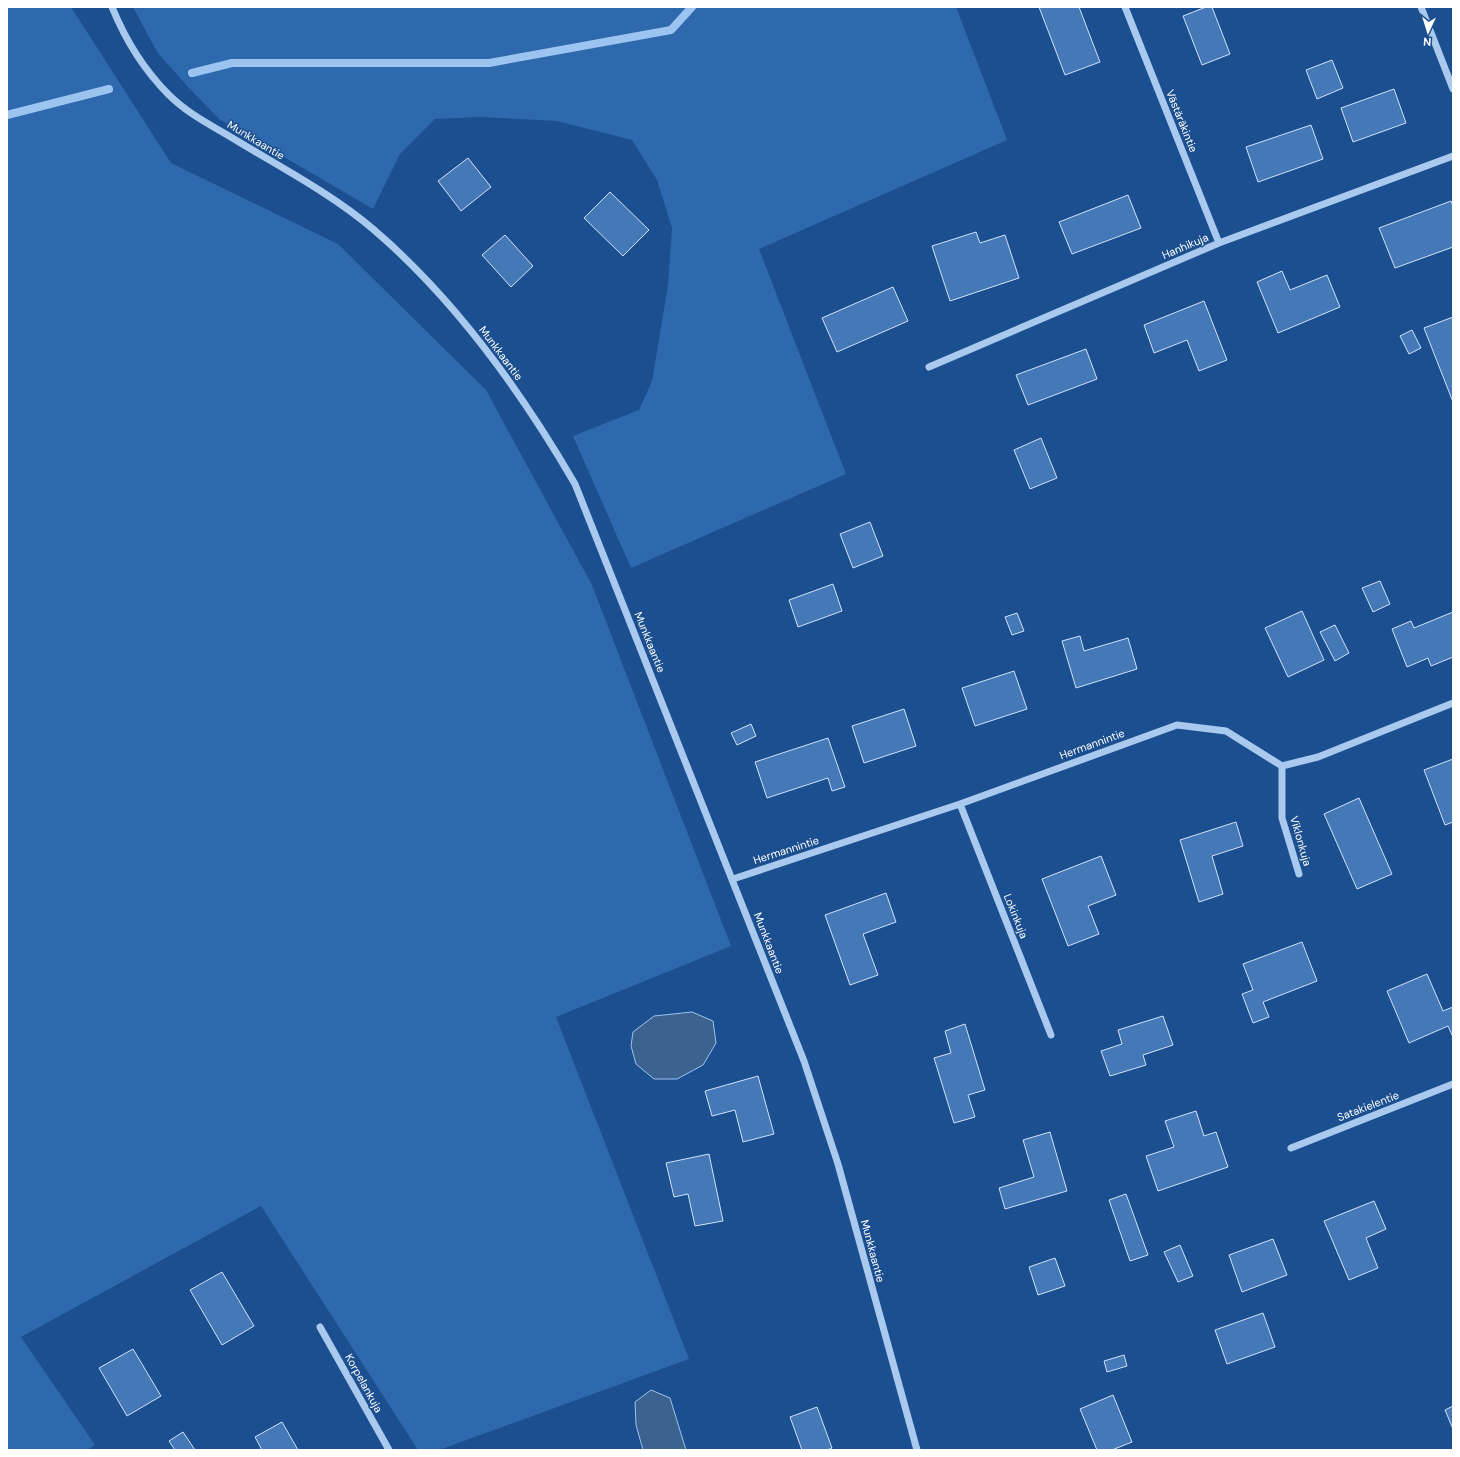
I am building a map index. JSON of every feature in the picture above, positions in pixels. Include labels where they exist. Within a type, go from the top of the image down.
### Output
[{"type":"street","name":"Munkkaantie","points":[[112,7],[123,33],[148,71],[169,95],[194,116],[332,199],[372,228],[417,269],[497,365],[551,443],[575,484],[804,1061],[838,1164],[917,1450]]},
{"type":"street","name":"Västäräkintie","points":[[1125,7],[1219,244]]},
{"type":"street","points":[[1420,7],[1453,89]]},
{"type":"street","name":"Hanhikuja","points":[[930,367],[1219,244],[1453,156]]},
{"type":"street","points":[[1282,766],[1318,757],[1453,703]]},
{"type":"street","name":"Hermannintie","points":[[733,879],[960,804],[1177,725],[1226,732],[1282,766]]},
{"type":"street","name":"Viklonkuja","points":[[1282,766],[1282,818],[1299,874]]},
{"type":"street","name":"Lokinkuja","points":[[960,804],[1051,1035]]},
{"type":"street","name":"Satakielentie","points":[[1291,1148],[1453,1084]]},
{"type":"street","name":"Korpelankuja","points":[[320,1327],[389,1450]]},
{"type":"shaded area","points":[[7,7],[71,7],[171,163],[338,244],[486,390],[592,585],[731,946],[556,1017],[689,1359],[439,1450],[418,1450],[261,1206],[21,1337],[95,1445],[87,1450],[7,1450]]},
{"type":"shaded area","points":[[133,7],[956,7],[1007,140],[759,249],[846,474],[631,568],[573,436],[639,410],[652,381],[668,285],[672,228],[657,180],[632,140],[557,121],[480,117],[435,119],[400,154],[373,209],[219,119],[157,52]]},
{"type":"shaded area","points":[[692,1012],[713,1021],[716,1043],[703,1065],[677,1079],[654,1079],[636,1064],[631,1046],[633,1032],[654,1016]]},
{"type":"shaded area","points":[[651,1390],[670,1398],[686,1450],[643,1450],[636,1425],[635,1402]]},
{"type":"building","points":[[1039,7],[1079,7],[1100,62],[1065,75]]},
{"type":"building","points":[[1206,7],[1212,7],[1230,54],[1202,65],[1183,16]]},
{"type":"building","points":[[1332,60],[1343,88],[1317,99],[1306,70]]},
{"type":"building","points":[[1394,89],[1406,123],[1353,142],[1341,108]]},
{"type":"building","points":[[1311,125],[1323,159],[1258,182],[1246,147]]},
{"type":"building","points":[[468,158],[491,187],[461,211],[438,181]]},
{"type":"building","points":[[610,192],[649,230],[623,256],[584,218]]},
{"type":"building","points":[[1128,195],[1141,228],[1072,254],[1059,222]]},
{"type":"building","points":[[1451,201],[1453,206],[1453,247],[1395,268],[1379,228]]},
{"type":"building","points":[[976,232],[980,243],[1005,235],[1019,278],[950,301],[932,246]]},
{"type":"building","points":[[505,235],[533,266],[511,287],[482,255]]},
{"type":"building","points":[[1282,271],[1290,290],[1327,275],[1340,307],[1278,333],[1257,282]]},
{"type":"building","points":[[893,287],[908,321],[837,352],[822,318]]},
{"type":"building","points":[[1204,301],[1227,360],[1199,371],[1187,340],[1154,353],[1144,325]]},
{"type":"building","points":[[1453,317],[1453,402],[1424,328]]},
{"type":"building","points":[[1412,330],[1421,348],[1409,354],[1400,336]]},
{"type":"building","points":[[1086,349],[1097,379],[1028,405],[1016,375]]},
{"type":"building","points":[[1041,438],[1057,478],[1030,489],[1014,450]]},
{"type":"building","points":[[870,522],[883,556],[853,568],[840,534]]},
{"type":"building","points":[[1380,581],[1390,604],[1373,612],[1362,588]]},
{"type":"building","points":[[833,584],[842,611],[798,627],[789,600]]},
{"type":"building","points":[[1302,611],[1324,660],[1288,677],[1265,628]]},
{"type":"building","points":[[1453,612],[1453,657],[1431,666],[1428,658],[1407,667],[1392,629],[1411,621],[1414,628]]},
{"type":"building","points":[[1017,613],[1024,631],[1012,635],[1005,617]]},
{"type":"building","points":[[1335,625],[1349,653],[1335,661],[1320,632]]},
{"type":"building","points":[[1080,636],[1084,651],[1128,638],[1137,669],[1076,688],[1062,641]]},
{"type":"building","points":[[1014,671],[1027,709],[975,726],[962,688]]},
{"type":"building","points":[[904,709],[916,746],[864,763],[852,726]]},
{"type":"building","points":[[751,724],[756,736],[737,745],[731,733]]},
{"type":"building","points":[[828,738],[845,787],[832,791],[828,778],[767,798],[755,762]]},
{"type":"building","points":[[1453,759],[1453,822],[1445,825],[1424,770]]},
{"type":"building","points":[[1359,798],[1392,874],[1357,889],[1324,814]]},
{"type":"building","points":[[1236,822],[1243,846],[1212,856],[1223,894],[1199,902],[1180,840]]},
{"type":"building","points":[[1101,856],[1116,895],[1088,906],[1099,934],[1068,946],[1042,879]]},
{"type":"building","points":[[886,893],[896,922],[863,934],[878,975],[850,985],[825,915]]},
{"type":"building","points":[[1302,942],[1317,981],[1263,1002],[1269,1017],[1253,1023],[1242,994],[1253,990],[1243,964]]},
{"type":"building","points":[[1427,974],[1443,1011],[1453,1007],[1453,1037],[1448,1026],[1409,1043],[1387,991]]},
{"type":"building","points":[[1163,1016],[1173,1045],[1143,1055],[1146,1065],[1110,1076],[1101,1051],[1122,1044],[1118,1030]]},
{"type":"building","points":[[965,1024],[985,1090],[968,1095],[975,1117],[954,1123],[934,1058],[951,1053],[945,1031]]},
{"type":"building","points":[[758,1076],[774,1134],[743,1142],[735,1110],[712,1116],[705,1091]]},
{"type":"building","points":[[1196,1111],[1204,1136],[1216,1132],[1228,1167],[1158,1191],[1146,1156],[1174,1147],[1165,1121]]},
{"type":"building","points":[[1050,1132],[1067,1191],[1005,1209],[999,1188],[1034,1177],[1023,1140]]},
{"type":"building","points":[[709,1154],[723,1221],[695,1226],[688,1194],[674,1197],[666,1163]]},
{"type":"building","points":[[1126,1194],[1148,1255],[1130,1261],[1109,1200]]},
{"type":"building","points":[[1374,1201],[1386,1229],[1366,1238],[1378,1268],[1349,1280],[1324,1221]]},
{"type":"building","points":[[1273,1239],[1287,1275],[1242,1292],[1229,1255]]},
{"type":"building","points":[[1180,1245],[1193,1276],[1178,1282],[1164,1252]]},
{"type":"building","points":[[1055,1258],[1065,1286],[1038,1295],[1029,1267]]},
{"type":"building","points":[[222,1272],[254,1326],[222,1345],[190,1290]]},
{"type":"building","points":[[1263,1313],[1275,1347],[1227,1364],[1215,1330]]},
{"type":"building","points":[[133,1349],[161,1396],[127,1416],[99,1368]]},
{"type":"building","points":[[1124,1355],[1127,1366],[1107,1372],[1104,1361]]},
{"type":"building","points":[[1113,1395],[1132,1442],[1112,1450],[1097,1450],[1080,1409]]},
{"type":"building","points":[[1453,1406],[1453,1429],[1445,1410]]},
{"type":"building","points":[[817,1407],[832,1448],[827,1450],[802,1450],[790,1417]]},
{"type":"building","points":[[282,1422],[298,1450],[262,1450],[255,1437]]},
{"type":"building","points":[[183,1432],[195,1450],[175,1450],[169,1441]]},
{"type":"waterway","points":[[192,73],[232,63],[489,63],[671,30],[692,7]]},
{"type":"waterway","points":[[7,115],[109,89]]}]
